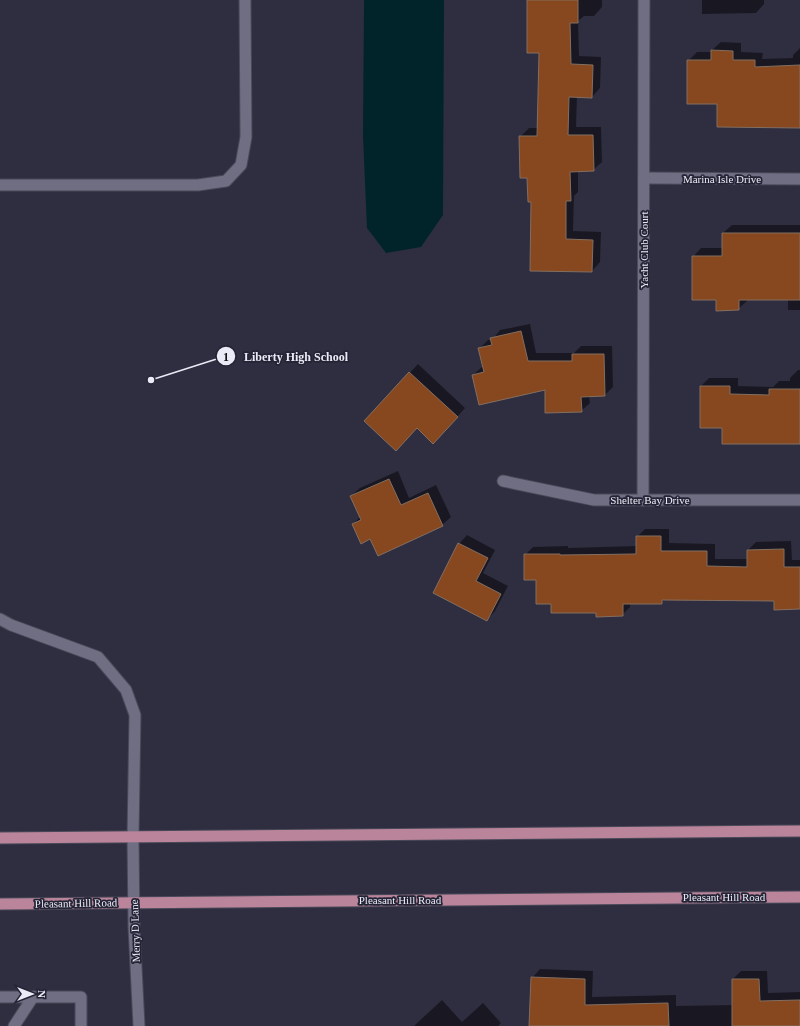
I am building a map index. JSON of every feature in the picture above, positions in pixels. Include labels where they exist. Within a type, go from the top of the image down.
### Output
[{"type":"main road","points":[[0,838],[800,831]]},
{"type":"main road","name":"Pleasant Hill Road","points":[[0,904],[800,897]]},
{"type":"street","points":[[0,184],[198,184],[226,181],[241,165],[246,138],[245,0]]},
{"type":"street","name":"Yacht Club Court","points":[[643,500],[644,0]]},
{"type":"street","name":"Marina Isle Drive","points":[[644,178],[800,179]]},
{"type":"street","name":"Shelter Bay Drive","points":[[502,481],[594,500],[800,500]]},
{"type":"street","name":"Merry D Lane","points":[[0,619],[11,625],[98,657],[126,690],[135,715],[133,837],[139,1026]]},
{"type":"street","points":[[0,997],[81,997],[81,1026]]},
{"type":"street","points":[[14,1026],[33,997]]},
{"type":"shaded area","points":[[364,0],[444,0],[443,215],[421,247],[386,253],[367,228],[363,136]]},
{"type":"building","points":[[527,0],[578,0],[578,23],[570,23],[571,64],[593,65],[592,98],[569,97],[568,135],[593,135],[594,171],[570,172],[571,201],[566,201],[566,239],[593,240],[592,272],[530,271],[531,202],[528,202],[527,178],[520,178],[519,136],[537,136],[539,53],[527,53]]},
{"type":"building","points":[[711,50],[733,51],[733,60],[755,60],[755,67],[800,65],[800,128],[717,127],[717,104],[687,104],[687,60],[711,60]]},
{"type":"building","points":[[722,233],[800,233],[800,300],[739,300],[739,310],[716,311],[716,300],[692,300],[692,256],[722,256]]},
{"type":"building","points":[[521,331],[528,361],[572,361],[572,354],[604,354],[605,396],[581,397],[582,412],[545,413],[545,390],[479,405],[472,375],[484,372],[478,348],[492,345],[490,338]]},
{"type":"building","points":[[409,372],[458,417],[433,444],[417,428],[396,451],[364,421]]},
{"type":"building","points":[[700,386],[730,386],[730,394],[769,395],[769,389],[800,389],[800,444],[722,444],[722,428],[700,428]]},
{"type":"building","points":[[389,479],[401,505],[428,493],[443,526],[378,556],[370,539],[361,544],[352,524],[361,520],[350,496]]},
{"type":"building","points":[[636,536],[661,536],[661,551],[707,551],[707,566],[747,567],[747,550],[784,549],[784,567],[800,567],[800,609],[774,610],[774,601],[662,600],[662,604],[623,604],[623,616],[596,617],[596,613],[551,613],[551,604],[536,604],[536,580],[524,580],[524,554],[636,554]]},
{"type":"building","points":[[458,543],[488,558],[476,581],[501,594],[487,621],[433,593]]},
{"type":"building","points":[[531,977],[585,979],[585,1005],[668,1003],[669,1026],[529,1026]]},
{"type":"building","points":[[732,979],[759,979],[760,1001],[800,1000],[800,1026],[732,1026]]},
{"type":"place","name":"Liberty High School","points":[[151,380]]}]
